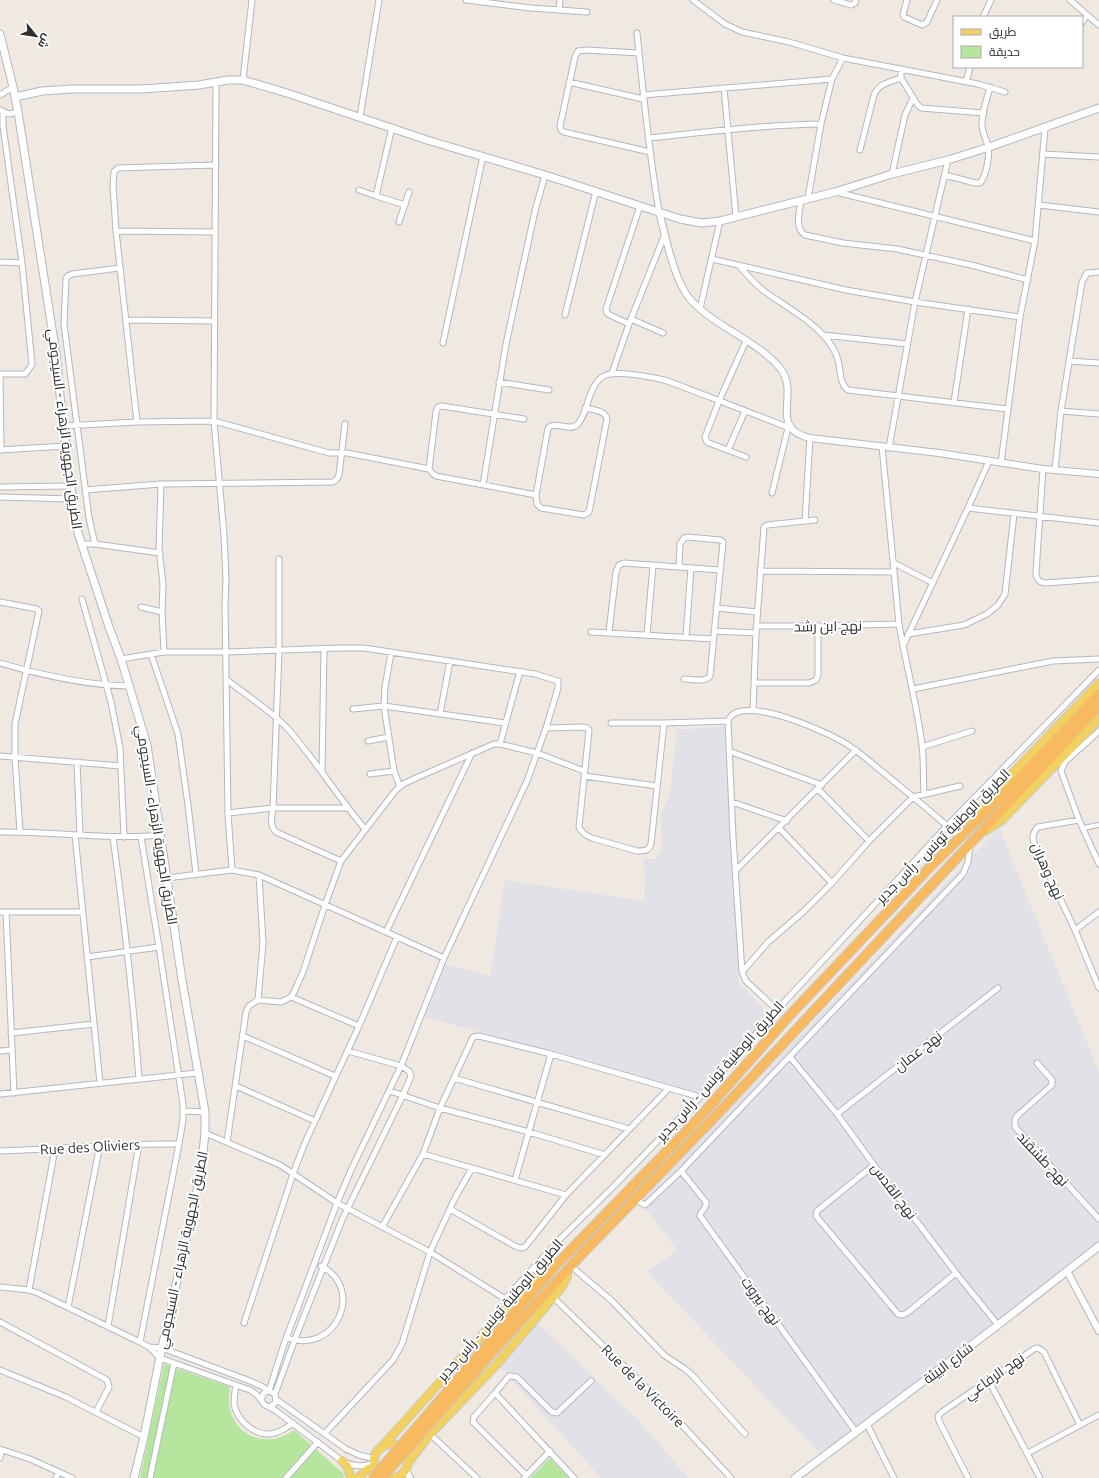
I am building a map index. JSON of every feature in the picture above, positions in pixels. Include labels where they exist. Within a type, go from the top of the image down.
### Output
[{"type":"highway","name":"الطريق الوطنية تونس - رأس جدير","points":[[373,1478],[510,1326],[569,1269],[634,1199],[708,1124],[972,841],[1012,792],[1099,694]]},
{"type":"highway","name":"الطريق الوطنية تونس - رأس جدير","points":[[382,1478],[510,1326],[557,1264],[699,1118],[789,1016],[961,835],[1012,792],[1099,706]]},
{"type":"main road","name":"الطريق الجهوية الزهراء - السيجومي","points":[[0,34],[18,112],[56,354],[63,426],[72,499],[78,533],[121,659],[147,745],[197,1073],[205,1112],[206,1133],[201,1172],[134,1478]]},
{"type":"main road","points":[[15,97],[42,91],[73,88],[142,89],[199,85],[228,80],[243,80],[392,127],[427,140],[545,175],[680,219],[697,222],[707,222],[736,217],[835,192],[892,174],[948,160],[1045,128],[1099,108]]},
{"type":"main road","points":[[961,835],[992,795],[1099,683]]},
{"type":"main road","points":[[972,841],[1002,820],[1099,720]]},
{"type":"main road","name":"شارع البيئة","points":[[795,1478],[998,1325],[1099,1246]]},
{"type":"main road","points":[[358,1478],[375,1463],[380,1449],[508,1301],[537,1276],[557,1264]]},
{"type":"main road","points":[[375,1463],[382,1475],[394,1478],[399,1476],[430,1434],[497,1364],[561,1288],[567,1277],[569,1269]]},
{"type":"main road","points":[[380,1449],[389,1445],[399,1446],[406,1453],[407,1466]]},
{"type":"main road","points":[[342,1461],[347,1466],[351,1478]]},
{"type":"street","points":[[243,80],[252,0]]},
{"type":"street","points":[[360,117],[379,0]]},
{"type":"street","points":[[466,0],[531,8],[587,12]]},
{"type":"street","points":[[559,9],[560,0]]},
{"type":"street","points":[[693,0],[725,24],[738,31],[789,42],[843,58],[990,87],[1005,92]]},
{"type":"street","points":[[834,0],[851,5],[855,3],[856,0]]},
{"type":"street","points":[[907,0],[903,14],[904,17],[922,26],[927,22],[937,0]]},
{"type":"street","points":[[983,16],[991,0]]},
{"type":"street","points":[[1070,0],[1099,25]]},
{"type":"street","points":[[1083,21],[1086,15]]},
{"type":"street","points":[[637,33],[653,179],[665,234],[683,287],[689,297],[700,309],[776,363],[786,377],[788,386],[786,415],[790,428],[772,493]]},
{"type":"street","points":[[639,53],[580,50],[576,53],[560,126],[561,130],[564,132],[650,152]]},
{"type":"street","points":[[843,58],[832,79],[821,124],[799,227],[801,232],[843,243],[897,249],[927,255],[1028,280]]},
{"type":"street","points":[[966,82],[970,68]]},
{"type":"street","points":[[901,69],[901,78],[921,108],[984,113]]},
{"type":"street","points":[[860,150],[877,88],[881,85],[901,78]]},
{"type":"street","points":[[569,82],[643,97],[724,88],[832,79]]},
{"type":"street","points":[[216,82],[214,421],[224,535],[226,580],[228,813],[232,870]]},
{"type":"street","points":[[0,95],[13,87]]},
{"type":"street","points":[[945,175],[976,183],[980,183],[983,179],[987,166],[988,147],[982,130],[982,123],[990,87]]},
{"type":"street","points":[[724,88],[736,217]]},
{"type":"street","points":[[892,174],[906,115],[913,98]]},
{"type":"street","points":[[18,112],[9,114],[2,111],[22,263],[32,364],[25,374],[0,374],[1,450],[66,446]]},
{"type":"street","points":[[648,138],[728,129],[779,125],[821,124]]},
{"type":"street","points":[[376,196],[392,127]]},
{"type":"street","points":[[1001,463],[1020,317],[1035,241],[1045,128]]},
{"type":"street","points":[[1043,154],[1099,156]]},
{"type":"street","points":[[444,343],[483,156]]},
{"type":"street","points":[[889,448],[915,302],[948,160]]},
{"type":"street","points":[[137,422],[116,231],[113,184],[114,172],[118,168],[216,165]]},
{"type":"street","points":[[483,485],[506,344],[545,175]]},
{"type":"street","points":[[359,190],[405,205]]},
{"type":"street","points":[[565,315],[596,191]]},
{"type":"street","points":[[399,222],[409,192]]},
{"type":"street","points":[[835,192],[1035,241]]},
{"type":"street","points":[[1039,205],[1099,212]]},
{"type":"street","points":[[640,206],[606,309],[607,313],[610,315],[663,333]]},
{"type":"street","points":[[700,309],[720,220]]},
{"type":"street","points":[[116,231],[215,232]]},
{"type":"street","points":[[612,373],[630,322],[665,234]]},
{"type":"street","points":[[712,260],[846,290],[915,302],[1020,317]]},
{"type":"street","points":[[0,262],[22,263]]},
{"type":"street","points":[[740,267],[760,288],[813,325],[823,335],[836,353],[841,378],[848,390],[1007,409]]},
{"type":"street","points":[[95,544],[85,490],[64,324],[66,279],[72,274],[120,268]]},
{"type":"street","points":[[1055,470],[1061,411],[1082,282],[1088,273],[1099,272]]},
{"type":"street","points":[[954,402],[968,309]]},
{"type":"street","points":[[126,320],[214,321]]},
{"type":"street","points":[[823,335],[907,344]]},
{"type":"street","points":[[746,341],[719,401],[705,439],[709,443],[746,457]]},
{"type":"street","points":[[1069,361],[1099,362]]},
{"type":"street","points":[[585,408],[603,413],[606,415],[607,419],[589,512],[584,515],[543,509],[538,506],[536,495],[548,428],[553,425],[575,426],[580,421],[585,408],[595,384],[602,377],[612,373],[666,381],[790,428],[799,435],[810,438],[939,453],[1043,469],[1099,474]]},
{"type":"street","points":[[499,382],[549,390]]},
{"type":"street","points":[[429,469],[436,412],[438,408],[442,406],[524,419]]},
{"type":"street","points":[[728,450],[745,411]]},
{"type":"street","points":[[1061,411],[1099,414]]},
{"type":"street","points":[[63,426],[137,422],[214,421],[323,451],[429,469],[436,476],[536,495]]},
{"type":"street","points":[[85,490],[161,484],[333,482],[339,475],[340,453],[345,424]]},
{"type":"street","points":[[805,521],[810,438]]},
{"type":"street","points":[[882,446],[899,624],[913,689],[922,747],[924,794]]},
{"type":"street","points":[[903,646],[989,461]]},
{"type":"street","points":[[1043,469],[1036,578],[1046,583],[1099,579]]},
{"type":"street","points":[[161,484],[159,548],[164,584],[162,612],[164,652]]},
{"type":"street","points":[[0,487],[71,486]]},
{"type":"street","points":[[0,497],[72,499]]},
{"type":"street","points":[[968,508],[1099,523]]},
{"type":"street","points":[[908,634],[964,625],[987,614],[998,605],[1006,594],[1014,514]]},
{"type":"street","points":[[753,710],[756,626],[763,529],[765,526],[815,520]]},
{"type":"street","points":[[679,567],[681,542],[684,538],[688,537],[720,540],[723,544],[709,678],[704,680],[684,679]]},
{"type":"street","points":[[82,544],[95,544],[160,553]]},
{"type":"street","points":[[279,559],[279,651],[272,827],[276,832],[341,861]]},
{"type":"street","points":[[608,632],[616,572],[619,565],[624,563],[720,570]]},
{"type":"street","points":[[894,563],[933,583]]},
{"type":"street","points":[[647,635],[653,565]]},
{"type":"street","points":[[686,637],[691,568]]},
{"type":"street","points":[[760,571],[894,572]]},
{"type":"street","points":[[82,599],[106,685],[119,741],[124,837]]},
{"type":"street","points":[[0,602],[37,609],[39,611],[15,724],[15,758],[20,832]]},
{"type":"street","points":[[141,607],[162,612]]},
{"type":"street","points":[[716,608],[757,612]]},
{"type":"street","name":"نهج ابن رشد","points":[[756,626],[899,624]]},
{"type":"street","points":[[754,683],[809,683],[816,680],[818,675],[818,626]]},
{"type":"street","points":[[714,631],[756,634]]},
{"type":"street","points":[[591,632],[713,639]]},
{"type":"street","points":[[121,659],[164,652],[279,651],[364,648],[520,671],[553,678],[558,682],[558,688],[546,728],[527,781],[444,958],[401,1066],[352,1168],[337,1203],[268,1391],[264,1393],[262,1401]]},
{"type":"street","points":[[322,772],[324,649]]},
{"type":"street","points":[[391,652],[385,687],[384,706],[394,771],[400,787]]},
{"type":"street","points":[[151,654],[178,734],[196,874]]},
{"type":"street","points":[[913,689],[1053,661],[1099,659]]},
{"type":"street","points":[[440,714],[450,661]]},
{"type":"street","points":[[0,663],[26,670],[106,685],[128,686]]},
{"type":"street","points":[[206,1133],[280,1165],[337,1203],[430,1252],[508,1301],[560,1239],[614,1186],[700,1097],[777,1010],[947,826],[1099,670]]},
{"type":"street","points":[[500,744],[504,723],[520,671]]},
{"type":"street","points":[[227,680],[288,729],[322,772],[347,808],[365,829]]},
{"type":"street","points":[[353,708],[384,706],[504,723]]},
{"type":"street","points":[[777,1010],[746,981],[742,972],[729,752],[728,721],[730,716],[744,710],[753,710],[776,715],[842,741],[856,750],[947,826],[961,835]]},
{"type":"street","points":[[611,723],[664,724],[728,721]]},
{"type":"street","points":[[546,728],[587,728],[588,732],[579,827],[588,836],[637,851],[646,850],[652,844],[664,724]]},
{"type":"street","points":[[922,747],[972,731]]},
{"type":"street","points":[[1099,731],[1065,762],[1061,771],[1078,820],[1099,864]]},
{"type":"street","points":[[368,741],[389,737]]},
{"type":"street","points":[[227,1142],[246,1012],[249,1006],[258,1000],[280,1002],[291,997],[303,972],[341,861],[400,787],[425,773],[489,746],[500,744],[537,753],[584,773],[657,786]]},
{"type":"street","points":[[735,871],[787,821],[856,750]]},
{"type":"street","points":[[729,752],[822,785]]},
{"type":"street","points":[[386,932],[472,753]]},
{"type":"street","points":[[0,756],[121,766]]},
{"type":"street","points":[[77,762],[77,835],[82,912],[100,1083]]},
{"type":"street","points":[[370,774],[394,771]]},
{"type":"street","points":[[742,972],[768,942],[832,883],[869,841],[913,797],[960,786]]},
{"type":"street","points":[[818,789],[869,841]]},
{"type":"street","points":[[732,802],[787,821]]},
{"type":"street","points":[[228,813],[273,808],[347,808]]},
{"type":"street","name":"نهج وهران","points":[[1075,930],[1032,837],[1038,827],[1078,820]]},
{"type":"street","points":[[1083,828],[1099,825]]},
{"type":"street","points":[[779,828],[832,883]]},
{"type":"street","points":[[0,832],[113,837],[160,835]]},
{"type":"street","points":[[113,837],[132,988],[139,1079]]},
{"type":"street","points":[[140,1342],[180,1144],[183,1111],[141,837]]},
{"type":"street","points":[[634,1199],[645,1205],[681,1171],[963,874],[968,862],[972,841]]},
{"type":"street","points":[[167,878],[232,870],[259,875],[444,958]]},
{"type":"street","points":[[258,1000],[263,943],[259,875]]},
{"type":"street","points":[[0,912],[82,912]]},
{"type":"street","points":[[6,912],[14,1093]]},
{"type":"street","points":[[1099,912],[1075,930],[1097,978],[1099,988]]},
{"type":"street","points":[[244,1323],[293,1174],[315,1121],[360,1026],[397,938]]},
{"type":"street","points":[[87,957],[158,947]]},
{"type":"street","name":"نهج عمان","points":[[837,1114],[998,988]]},
{"type":"street","points":[[291,997],[360,1026]]},
{"type":"street","points":[[11,1033],[94,1024]]},
{"type":"street","points":[[243,1036],[336,1076]]},
{"type":"street","points":[[382,1227],[423,1154],[440,1108],[471,1040],[476,1036],[551,1054],[700,1097]]},
{"type":"street","points":[[0,1051],[12,1050]]},
{"type":"street","points":[[268,1407],[275,1404],[295,1341],[347,1208],[411,1076],[409,1071],[401,1066],[348,1051]]},
{"type":"street","points":[[515,1180],[551,1054]]},
{"type":"street","name":"نهج القدس","points":[[790,1057],[837,1114],[874,1166],[998,1325]]},
{"type":"street","name":"نهج طشقند","points":[[1037,1062],[1052,1080],[1052,1085],[1018,1115],[1015,1119],[1015,1127],[1099,1219]]},
{"type":"street","points":[[0,1094],[197,1073]]},
{"type":"street","points":[[454,1078],[629,1129]]},
{"type":"street","points":[[236,1086],[315,1121]]},
{"type":"street","points":[[450,1209],[515,1246],[521,1248],[525,1247],[566,1195],[669,1088]]},
{"type":"street","points":[[390,1091],[440,1108],[529,1132],[605,1156]]},
{"type":"street","points":[[183,1111],[205,1112]]},
{"type":"street","points":[[108,1326],[139,1144]]},
{"type":"street","name":"Rue des Oliviers","points":[[0,1152],[139,1144],[180,1144]]},
{"type":"street","points":[[68,1307],[100,1146]]},
{"type":"street","points":[[29,1290],[55,1149]]},
{"type":"street","points":[[423,1154],[566,1195]]},
{"type":"street","points":[[874,1166],[817,1211],[816,1216],[898,1314],[907,1313],[956,1273]]},
{"type":"street","points":[[325,1433],[393,1360],[402,1344],[430,1252],[450,1209],[472,1168]]},
{"type":"street","name":"نهج بيروت","points":[[681,1171],[706,1202],[706,1206],[700,1216],[856,1432]]},
{"type":"street","points":[[287,1338],[295,1341],[314,1339],[322,1336],[330,1331],[341,1315],[343,1305],[340,1288],[333,1276],[323,1267],[315,1264]]},
{"type":"street","points":[[569,1269],[612,1301],[664,1355],[692,1375],[745,1434]]},
{"type":"street","points":[[1067,1271],[1099,1331]]},
{"type":"street","points":[[0,1287],[29,1290],[140,1342],[149,1347],[160,1358],[253,1392],[268,1407],[275,1410],[293,1423],[342,1461],[352,1466],[375,1463]]},
{"type":"street","name":"Rue de la Victoire","points":[[553,1297],[657,1398],[731,1478]]},
{"type":"street","points":[[0,1322],[107,1380],[109,1387],[96,1412]]},
{"type":"street","points":[[149,1347],[162,1348],[263,1386],[346,1449],[375,1463]]},
{"type":"street","name":"نهج الرفاعي","points":[[968,1478],[939,1421],[938,1416],[1027,1352],[1034,1349],[1041,1349],[1080,1425]]},
{"type":"street","points":[[152,1478],[174,1363]]},
{"type":"street","points":[[0,1370],[66,1397],[144,1437]]},
{"type":"street","points":[[550,1451],[525,1477],[473,1422],[474,1417],[510,1376],[517,1377],[552,1412],[557,1413],[592,1381]]},
{"type":"street","points":[[988,1380],[1040,1478]]},
{"type":"street","points":[[236,1385],[234,1399],[236,1411],[244,1423],[263,1433],[271,1434],[285,1429],[293,1423]]},
{"type":"street","points":[[495,1393],[574,1478]]},
{"type":"street","points":[[1028,1453],[1099,1415]]},
{"type":"street","points":[[867,1424],[894,1478]]},
{"type":"street","points":[[430,1434],[477,1478]]},
{"type":"street","points":[[286,1478],[318,1442]]},
{"type":"street","points":[[0,1458],[1,1450],[30,1459],[72,1478]]},
{"type":"street","points":[[407,1466],[410,1478]]},
{"type":"street","points":[[56,1478],[58,1472]]},
{"type":"shaded area","points":[[727,726],[739,983],[763,1007],[764,1024],[698,1093],[422,1016],[445,964],[490,976],[505,880],[645,901],[644,858],[656,859],[662,850],[661,813],[670,795],[677,730]]},
{"type":"shaded area","points":[[999,828],[1099,1072],[1099,1251],[825,1459],[647,1272],[677,1250],[641,1202]]},
{"type":"shaded area","points":[[536,1322],[641,1423],[688,1478],[601,1478],[499,1366]]},
{"type":"green space","points":[[164,1364],[230,1387],[229,1401],[231,1414],[237,1425],[246,1433],[256,1438],[268,1439],[281,1437],[294,1430],[344,1474],[343,1478],[140,1478]]},
{"type":"green space","points":[[550,1458],[569,1478],[530,1478]]}]
